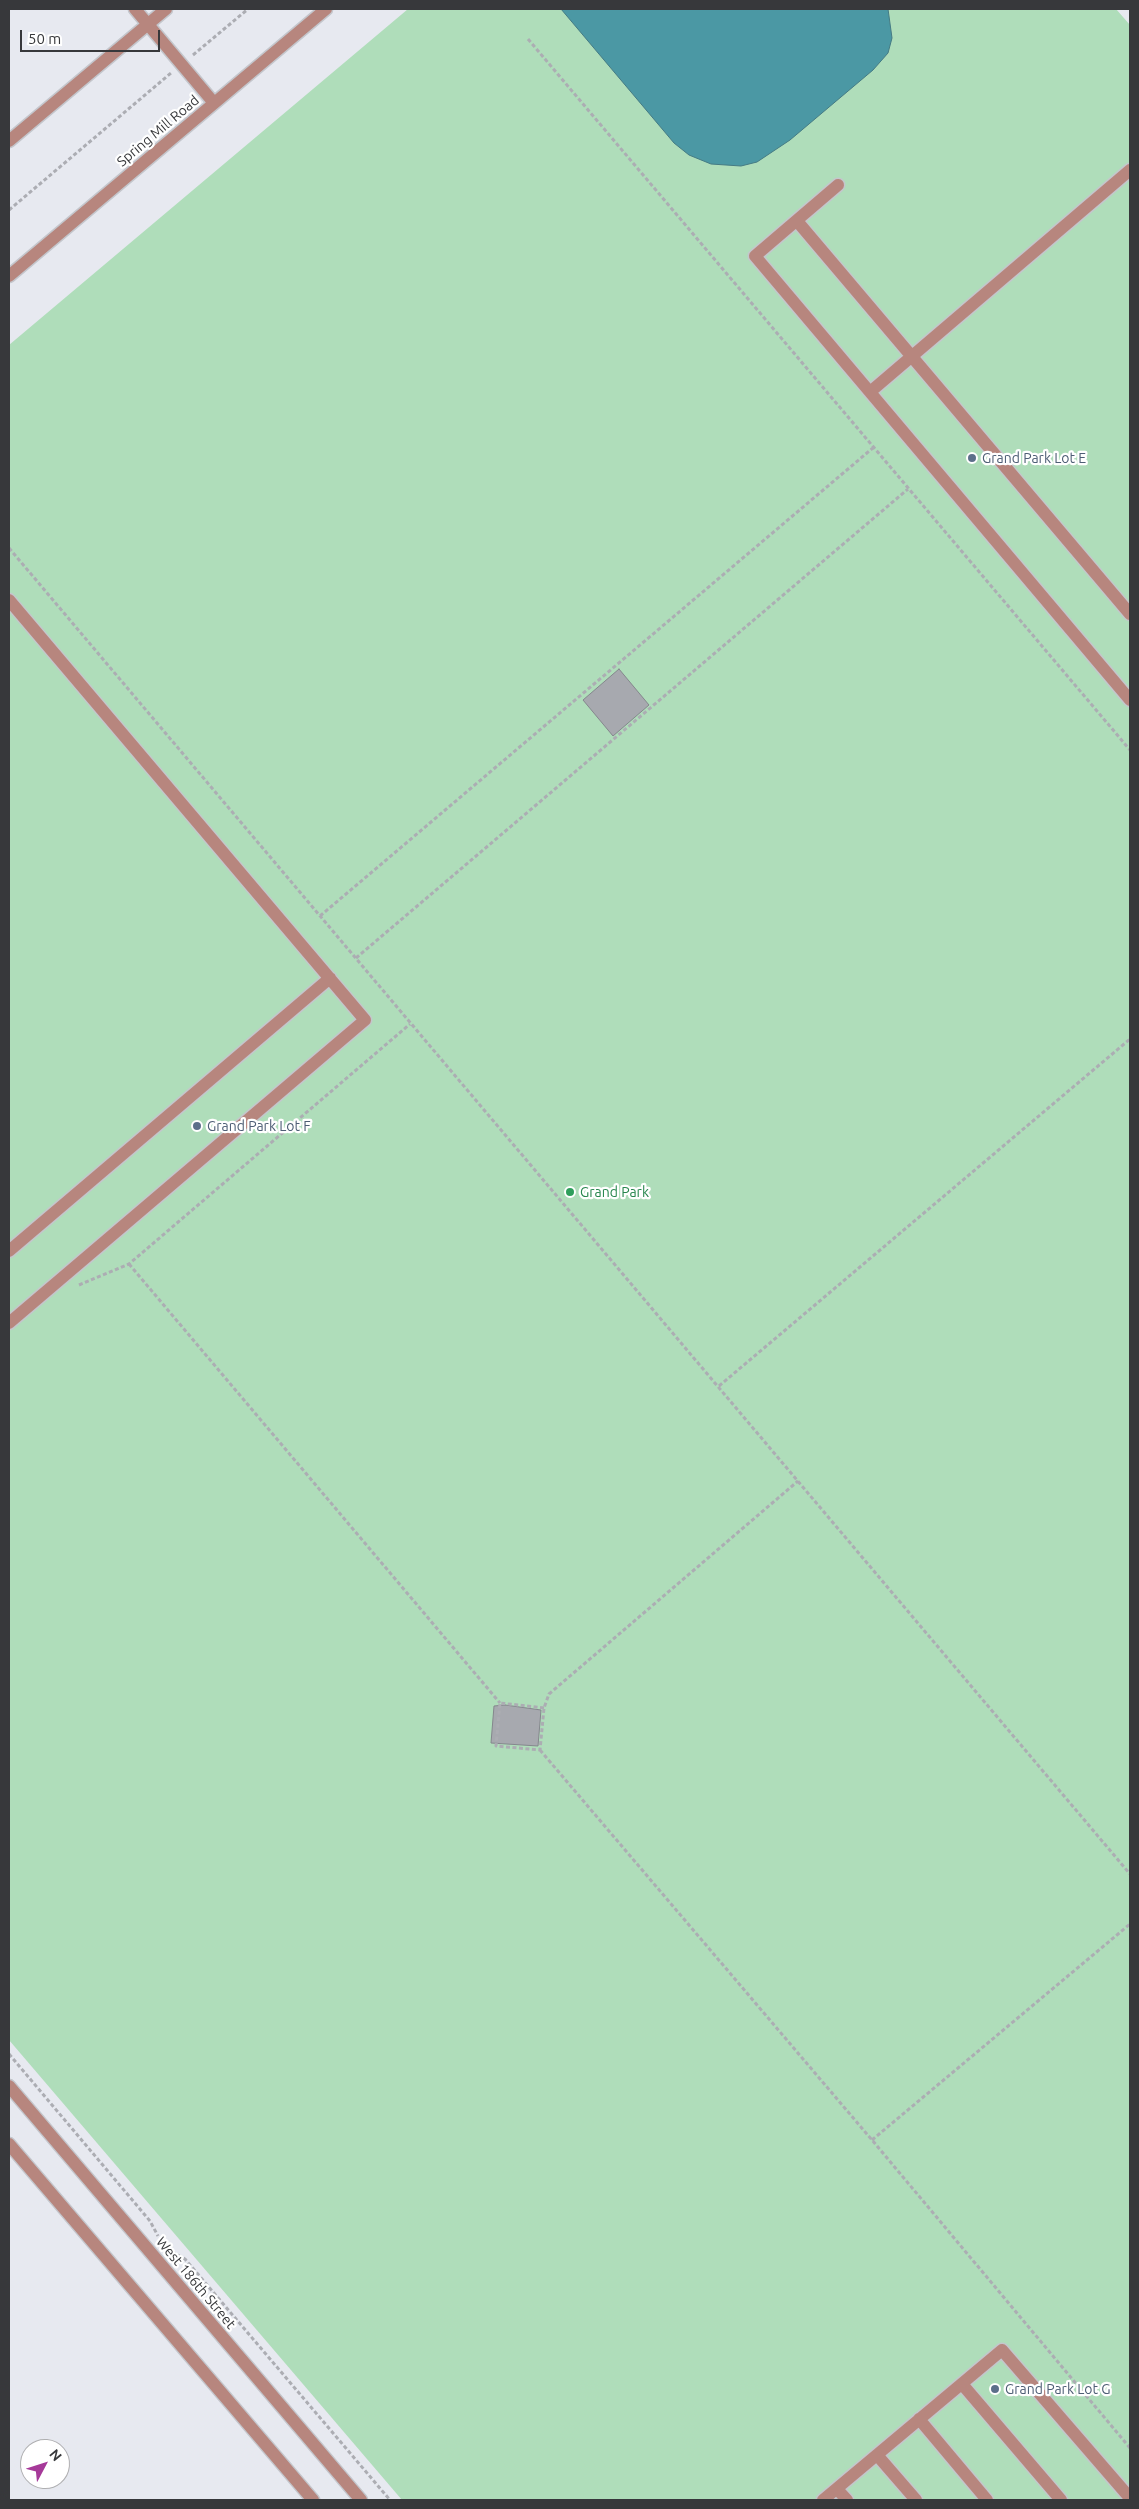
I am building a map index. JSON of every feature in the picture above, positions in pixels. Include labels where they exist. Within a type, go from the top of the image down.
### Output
[{"type":"street","points":[[135,9],[214,103]]},
{"type":"street","points":[[9,141],[166,9]]},
{"type":"street","name":"Spring Mill Road","points":[[9,276],[326,9]]},
{"type":"street","points":[[870,392],[1130,170]]},
{"type":"street","points":[[838,185],[755,256],[1130,700]]},
{"type":"street","points":[[797,221],[1130,614]]},
{"type":"street","points":[[9,600],[365,1020],[9,1323]]},
{"type":"street","points":[[9,1251],[330,978]]},
{"type":"street","name":"West 186th Street","points":[[9,2086],[361,2500]]},
{"type":"street","points":[[9,2144],[313,2500]]},
{"type":"street","points":[[823,2500],[1002,2350],[1130,2498]]},
{"type":"street","points":[[962,2384],[1061,2500]]},
{"type":"street","points":[[919,2419],[987,2500]]},
{"type":"street","points":[[877,2455],[916,2500]]},
{"type":"street","points":[[837,2488],[847,2500]]},
{"type":"path","points":[[9,210],[248,9]]},
{"type":"path","points":[[528,40],[1130,750]]},
{"type":"path","points":[[320,916],[874,447]]},
{"type":"path","points":[[356,958],[908,489]]},
{"type":"path","points":[[9,548],[1130,1874]]},
{"type":"path","points":[[72,1288],[129,1264],[410,1024]]},
{"type":"path","points":[[719,1386],[1130,1039]]},
{"type":"path","points":[[129,1264],[500,1703],[544,1708]]},
{"type":"path","points":[[540,1750],[544,1708],[549,1694],[798,1481]]},
{"type":"path","points":[[500,1703],[496,1746],[540,1750],[872,2140],[1130,2448]]},
{"type":"path","points":[[872,2140],[1130,1924]]},
{"type":"path","points":[[9,2054],[150,2221],[162,2243]]},
{"type":"path","points":[[168,2248],[185,2259],[390,2500]]},
{"type":"green space","name":"Grand Park","points":[[408,9],[1116,9],[1130,25],[1130,2500],[402,2500],[9,2040],[9,345]]},
{"type":"water","points":[[561,9],[888,9],[892,38],[888,53],[873,70],[790,140],[757,162],[741,166],[711,164],[689,155],[674,143]]},
{"type":"building","points":[[619,669],[649,705],[613,736],[583,700]]},
{"type":"building","points":[[505,1705],[541,1710],[538,1746],[491,1743],[494,1706]]},
{"type":"place","name":"Grand Park Lot E","points":[[972,458]]},
{"type":"place","name":"Grand Park Lot F","points":[[197,1126]]},
{"type":"place","name":"Grand Park","points":[[570,1192]]},
{"type":"place","name":"Grand Park Lot G","points":[[995,2389]]}]
